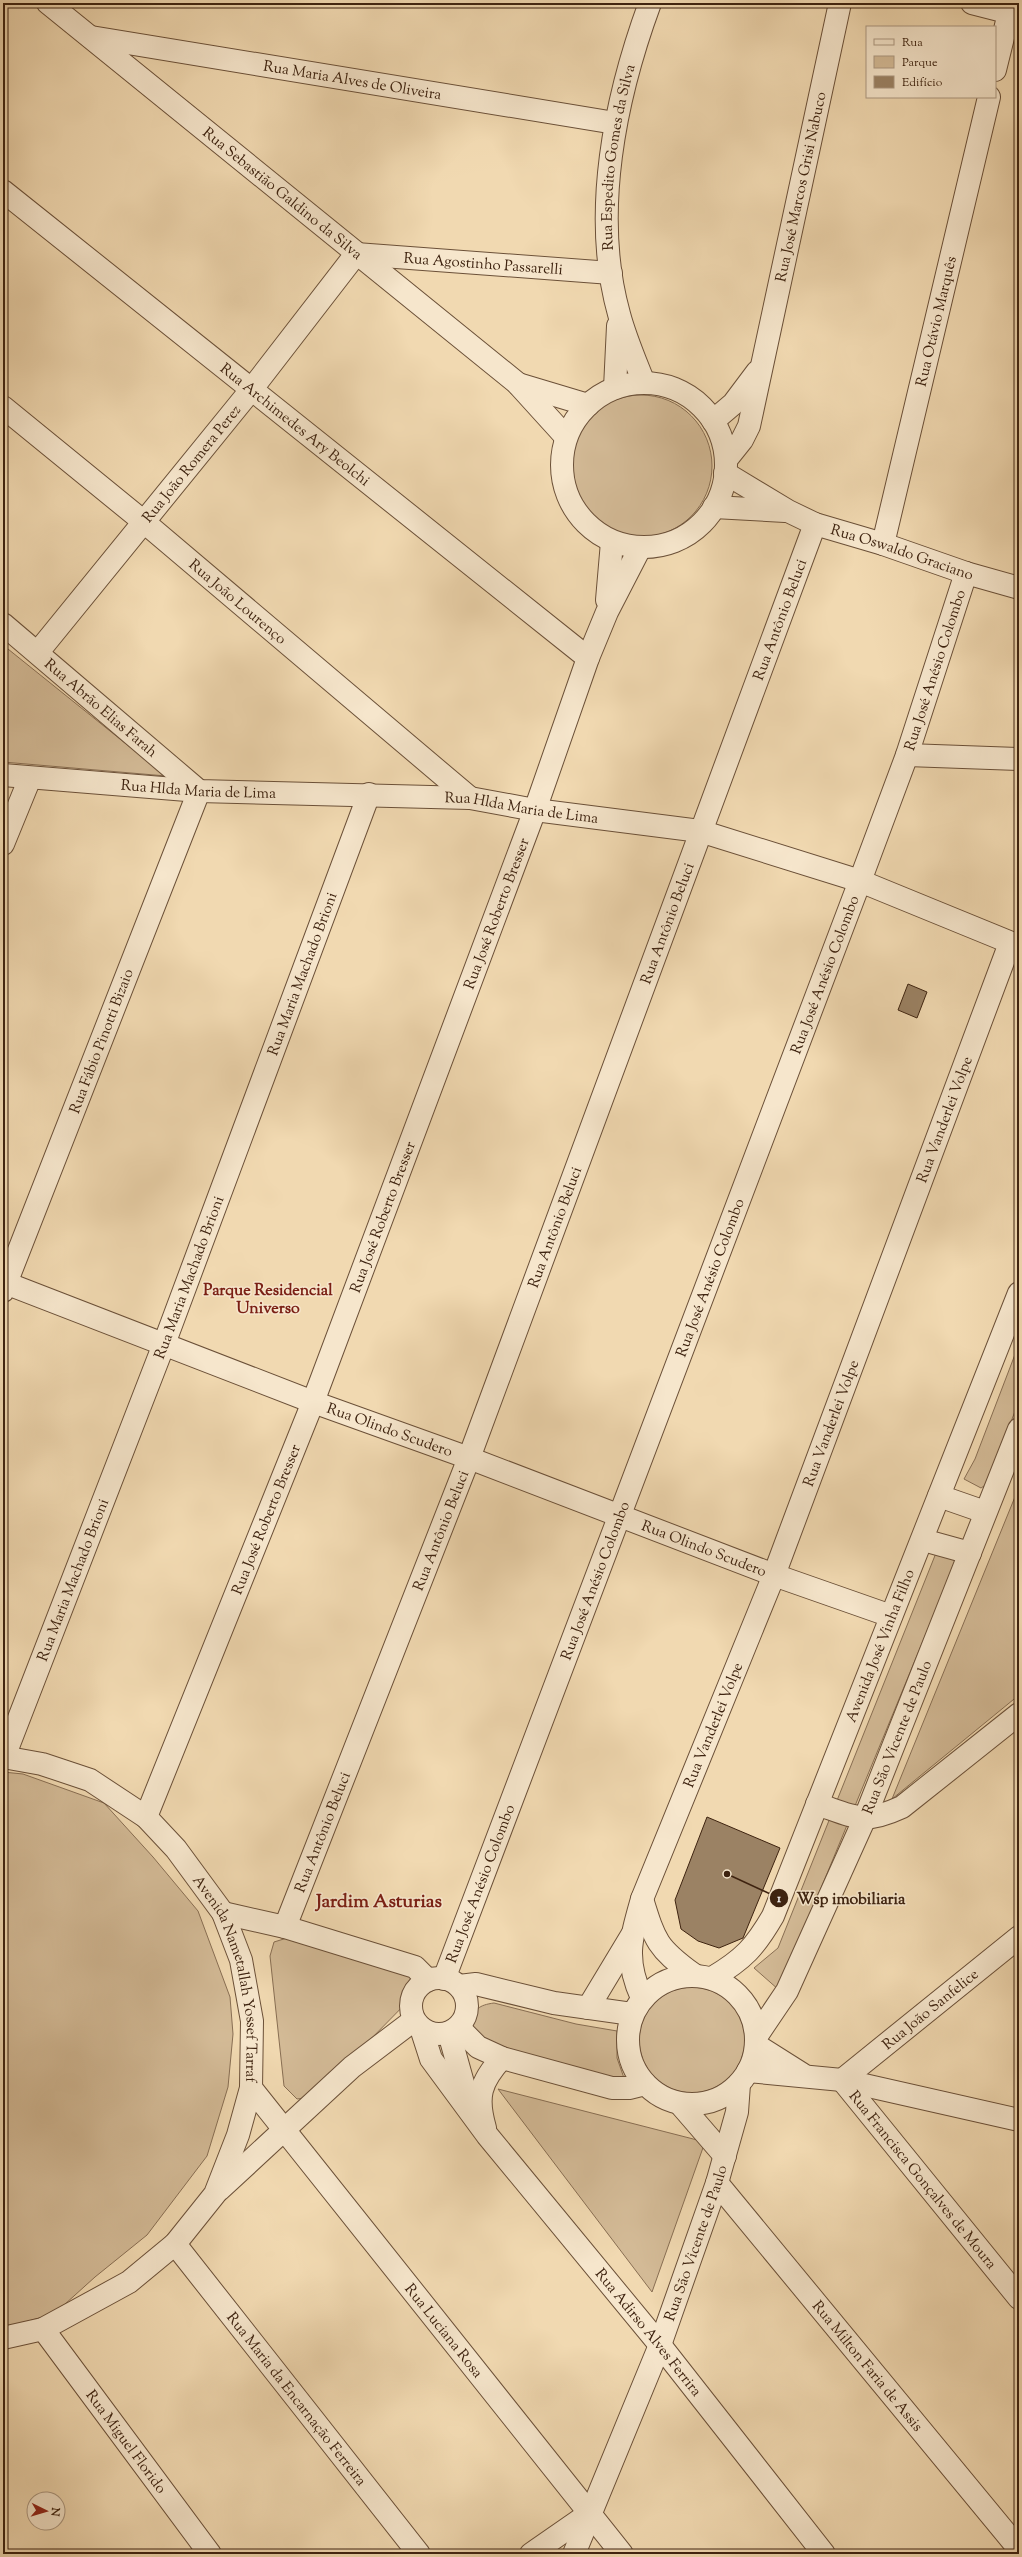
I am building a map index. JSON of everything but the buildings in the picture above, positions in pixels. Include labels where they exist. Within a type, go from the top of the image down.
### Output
[{"type":"street","name":"Rua Sebastião Galdino da Silva","points":[[48,3],[516,383],[566,437]]},
{"type":"street","name":"Rua Espedito Gomes da Silva","points":[[644,383],[619,314],[611,273],[608,203],[609,172],[615,123],[630,60],[650,3]]},
{"type":"street","name":"Rua José Marcos Grisi Nabuco","points":[[725,467],[749,426],[759,370],[840,3]]},
{"type":"street","points":[[972,3],[1014,14],[996,67]]},
{"type":"street","name":"Rua Maria Alves de Oliveira","points":[[90,37],[615,123]]},
{"type":"street","name":"Rua Otávio Marquês","points":[[883,544],[989,98]]},
{"type":"street","name":"Rua Archimedes Ary Beolchi","points":[[3,191],[588,658]]},
{"type":"street","name":"Rua Agostinho Passarelli","points":[[356,254],[611,273]]},
{"type":"street","name":"Rua João Romera Perez","points":[[38,652],[251,390],[356,254]]},
{"type":"street","name":"Rua Espedito Gomes da Silva","points":[[615,388],[619,314]]},
{"type":"street","name":"Rua José Marcos Grisi Nabuco","points":[[713,420],[733,404],[759,370]]},
{"type":"street","name":"Rua Sebastião Galdino da Silva","points":[[516,383],[588,405]]},
{"type":"street","points":[[644,383],[664,385],[683,393],[699,405],[713,420],[722,440],[725,467],[722,491],[706,519],[683,538],[669,544],[640,548],[612,542],[590,529],[574,510],[564,487],[562,468],[566,437],[575,420],[588,405],[615,388],[644,383]]},
{"type":"street","name":"Rua João Lourenço","points":[[3,407],[144,522],[470,798]]},
{"type":"street","name":"Rua Oswaldo Graciano","points":[[725,467],[788,511],[815,524],[883,544],[966,573],[1019,588]]},
{"type":"street","name":"Rua Oswaldo Graciano","points":[[714,507],[788,511]]},
{"type":"street","name":"Rua Antônio Beluci","points":[[285,1927],[469,1458],[815,524]]},
{"type":"street","name":"Rua José Roberto Bresser","points":[[607,612],[612,542]]},
{"type":"street","name":"Rua José Roberto Bresser","points":[[146,1817],[313,1402],[535,810],[588,658],[607,612],[640,548]]},
{"type":"street","name":"Rua José Anésio Colombo","points":[[444,1982],[907,755],[966,573]]},
{"type":"street","name":"Rua Abrão Elias Farah","points":[[3,624],[38,652],[199,791]]},
{"type":"street","points":[[907,755],[1019,759]]},
{"type":"street","name":"Rua Hlda Maria de Lima","points":[[3,774],[30,778],[199,791],[369,794],[470,798],[535,810],[700,831],[860,881],[1014,945]]},
{"type":"street","points":[[3,844],[30,778]]},
{"type":"street","name":"Rua Fábio Pinotti Bizaio","points":[[4,1285],[199,791]]},
{"type":"street","name":"Rua Maria Machado Brioni","points":[[3,1758],[164,1344],[369,794]]},
{"type":"street","name":"Rua Vanderlei Volpe","points":[[637,2006],[630,1956],[632,1934],[642,1899],[774,1575],[1014,945]]},
{"type":"street","name":"Rua Olindo Scudero","points":[[4,1285],[164,1344],[313,1402],[469,1458],[774,1575],[891,1616]]},
{"type":"street","name":"Avenida José Vinha Filho","points":[[702,1976],[734,1965],[757,1944],[773,1916],[891,1616],[923,1540],[1019,1293]]},
{"type":"street","name":"Rua São Vicente de Paulo","points":[[756,2041],[787,1991],[864,1820],[1019,1429]]},
{"type":"street","points":[[939,1496],[985,1512]]},
{"type":"street","points":[[923,1540],[970,1553]]},
{"type":"street","points":[[817,1804],[864,1820],[885,1816],[902,1808],[1019,1714]]},
{"type":"street","name":"Avenida Nametallah Yossef Tarraf","points":[[3,1758],[42,1764],[90,1780],[146,1817],[176,1849],[223,1913],[241,1960],[252,2021],[251,2088],[238,2135],[215,2194],[175,2244],[129,2282],[43,2329],[3,2338]]},
{"type":"street","points":[[642,1899],[654,1937],[668,1956],[702,1976],[734,1991],[750,2012],[756,2041],[744,2078],[726,2095],[712,2102],[696,2105],[680,2104],[661,2097],[645,2084],[634,2069],[628,2051],[627,2032],[637,2006],[662,1982],[674,1977],[702,1976]]},
{"type":"street","points":[[223,1913],[285,1927],[415,1967],[444,1982],[464,1994],[466,2012],[453,2030],[440,2035],[430,2033],[417,2024],[411,2008],[412,1997],[418,1987],[444,1982],[476,1984],[554,2003],[588,2008],[637,2006]]},
{"type":"street","points":[[588,2008],[632,1934]]},
{"type":"street","name":"Rua João Sanfelice","points":[[842,2080],[1019,1937]]},
{"type":"street","points":[[215,2194],[352,2067],[417,2024]]},
{"type":"street","name":"Rua Adirso Alves Ferrira","points":[[417,2024],[431,2059],[486,2135],[660,2345],[824,2554]]},
{"type":"street","points":[[453,2030],[478,2046],[502,2058],[612,2088],[629,2088],[645,2084]]},
{"type":"street","name":"Rua Adirso Alves Ferrira","points":[[453,2030],[471,2113]]},
{"type":"street","points":[[756,2041],[805,2076]]},
{"type":"street","points":[[486,2135],[480,2111],[480,2091],[488,2073],[502,2058]]},
{"type":"street","points":[[744,2078],[805,2076],[842,2080],[1019,2120]]},
{"type":"street","name":"Rua São Vicente de Paulo","points":[[574,2554],[660,2345],[717,2183],[737,2112],[744,2078]]},
{"type":"street","name":"Rua Francisca Gonçalves de Moura","points":[[842,2080],[1019,2298]]},
{"type":"street","name":"Rua Luciana Rosa","points":[[251,2088],[622,2554]]},
{"type":"street","points":[[680,2104],[725,2156]]},
{"type":"street","points":[[266,2106],[288,2114],[302,2113]]},
{"type":"street","name":"Rua Milton Faria de Assis","points":[[717,2183],[1019,2549]]},
{"type":"street","name":"Rua Maria da Encarnação Ferreira","points":[[175,2244],[420,2554]]},
{"type":"street","name":"Rua Miguel Florido","points":[[43,2329],[210,2554]]},
{"type":"street","points":[[531,2554],[590,2513]]},
{"type":"green space","points":[[634,395],[648,395],[675,403],[696,421],[707,439],[711,452],[711,480],[704,500],[686,521],[675,529],[662,534],[648,537],[634,537],[607,529],[586,511],[578,500],[573,487],[570,473],[570,459],[578,432],[596,411],[607,403],[620,398]]},
{"type":"green space","points":[[3,645],[166,776],[3,762]]},
{"type":"green space","points":[[1019,1344],[1019,1401],[987,1484],[981,1488],[964,1479],[975,1459]]},
{"type":"green space","points":[[1019,1487],[1019,1695],[892,1799]]},
{"type":"green space","points":[[936,1553],[956,1561],[779,1990],[754,1968],[778,1948]]},
{"type":"green space","points":[[3,1772],[23,1774],[104,1803],[153,1857],[198,1911],[230,1997],[233,2034],[228,2087],[207,2156],[147,2235],[95,2277],[54,2314],[3,2328]]},
{"type":"green space","points":[[287,1938],[409,1974],[416,1982],[416,1993],[314,2097],[297,2099],[284,2086],[270,1956],[274,1942]]},
{"type":"green space","points":[[692,1987],[712,1991],[730,2002],[741,2020],[745,2040],[741,2060],[730,2078],[712,2089],[692,2093],[672,2089],[654,2078],[643,2060],[639,2040],[643,2020],[654,2002],[672,1991]]},
{"type":"green space","points":[[494,2003],[576,2024],[617,2031],[617,2058],[624,2078],[606,2076],[484,2043],[470,2024],[475,2011],[484,2005]]},
{"type":"green space","points":[[498,2089],[705,2142],[652,2292]]},
{"type":"place","name":"Wsp imobiliaria","points":[[727,1874]]},
{"type":"district","name":"Parque Residencial Universo","points":[[268,1298]]},
{"type":"district","name":"Jardim Asturias","points":[[379,1900]]}]
